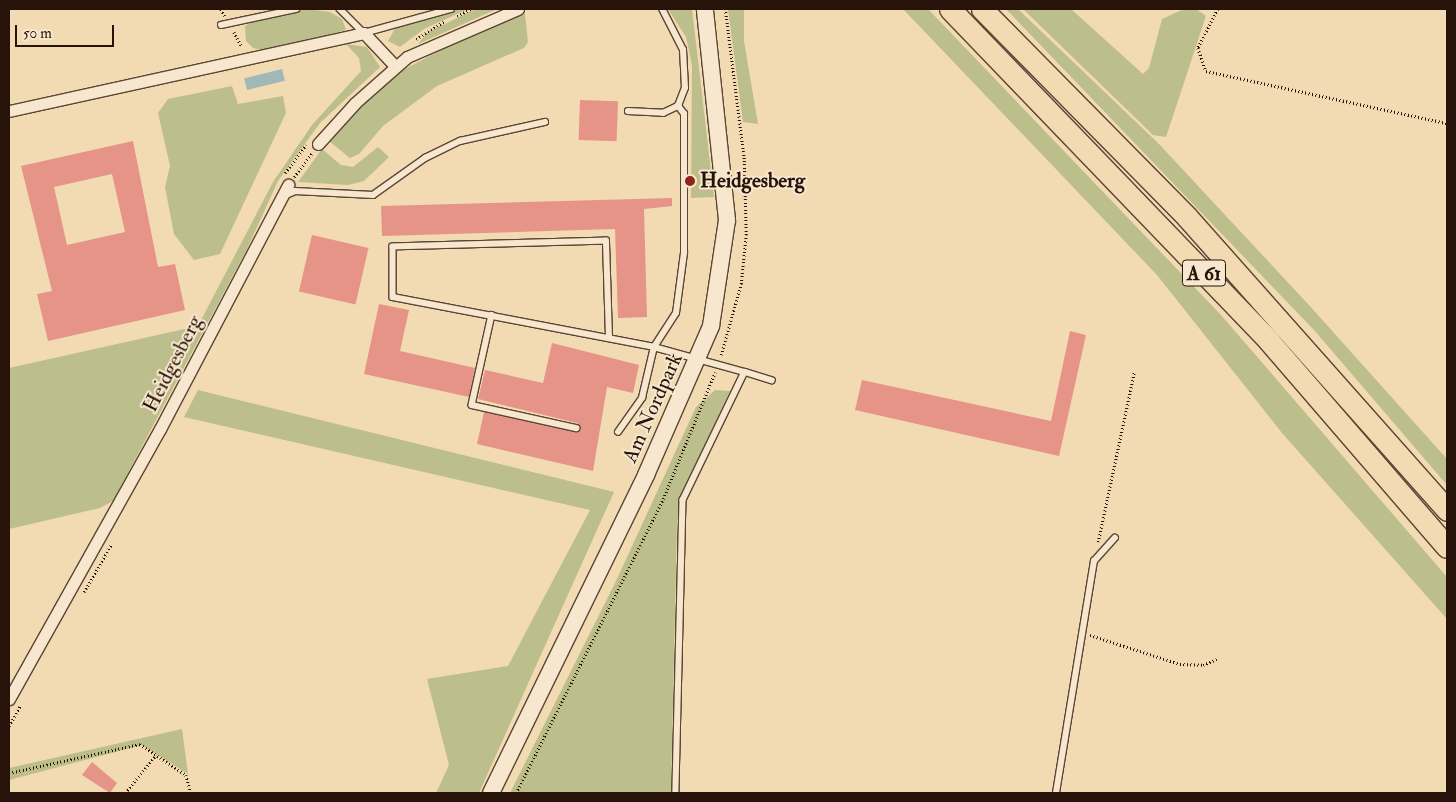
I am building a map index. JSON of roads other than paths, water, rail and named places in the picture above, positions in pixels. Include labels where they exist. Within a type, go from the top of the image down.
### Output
[{"type":"highway","name":"A 61","points":[[950,9],[1269,341],[1447,547]]},
{"type":"highway","name":"A 61","points":[[982,9],[1187,217],[1447,510]]},
{"type":"street","points":[[318,144],[395,66],[518,9]]},
{"type":"street","name":"Am Nordpark","points":[[491,793],[698,359],[711,326],[727,220],[705,9]]},
{"type":"street","points":[[9,111],[364,33],[395,66]]},
{"type":"street","name":"Heidgesberg","points":[[9,700],[160,429],[279,197],[288,185]]},
{"type":"lane","points":[[222,25],[296,9]]},
{"type":"lane","points":[[340,9],[364,33],[451,9]]},
{"type":"lane","points":[[628,111],[663,113],[678,106],[685,88],[683,50],[662,9]]},
{"type":"lane","points":[[618,432],[642,398],[654,347],[676,313],[684,254],[684,114],[678,106]]},
{"type":"lane","points":[[279,197],[295,191],[374,195],[425,158],[460,141],[545,122]]},
{"type":"lane","points":[[609,338],[606,241],[393,247],[393,297],[654,347],[772,380]]},
{"type":"lane","points":[[492,315],[472,405],[576,428]]},
{"type":"lane","points":[[676,793],[683,500],[745,372]]},
{"type":"lane","points":[[1056,793],[1084,633],[1094,561],[1115,538]]},
{"type":"water","points":[[282,69],[285,81],[247,90],[244,78]]},
{"type":"place","name":"Heidgesberg","points":[[690,181]]}]
